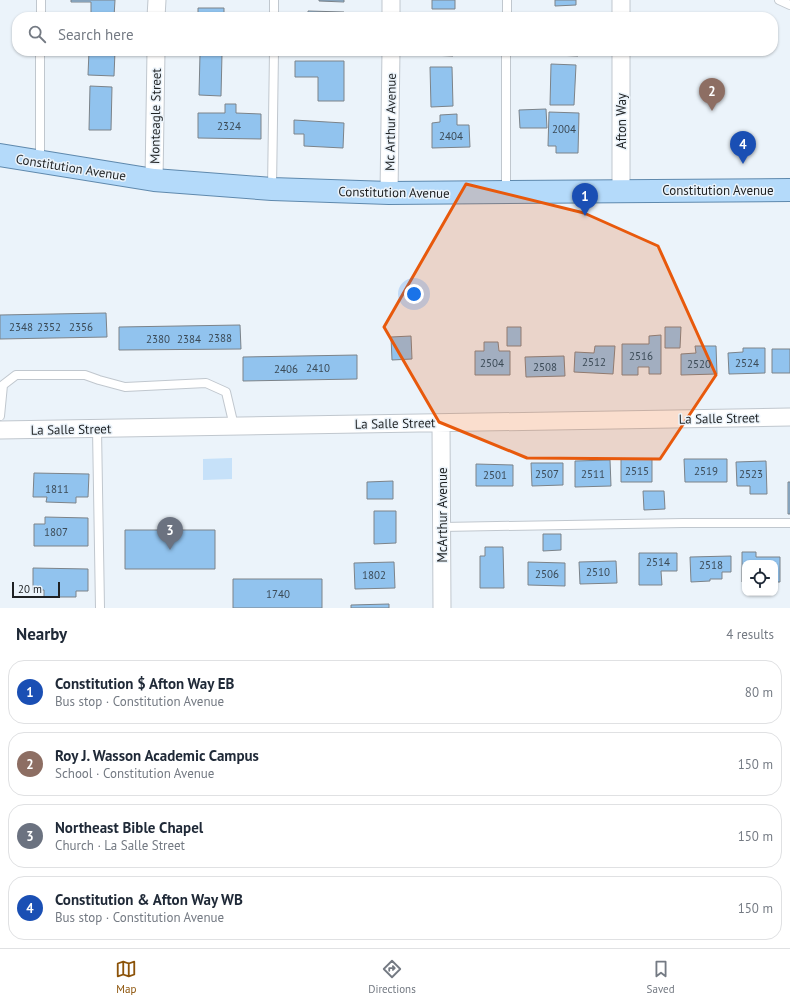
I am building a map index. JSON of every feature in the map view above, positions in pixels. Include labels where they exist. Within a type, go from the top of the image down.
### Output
[{"type":"main road","name":"Constitution Avenue","points":[[0,155],[154,180],[272,189],[389,193],[790,190]]},
{"type":"street","points":[[156,12],[157,0]]},
{"type":"street","points":[[391,0],[391,12]]},
{"type":"street","points":[[621,0],[621,12]]},
{"type":"street","name":"Monteagle Street","points":[[154,180],[156,56]]},
{"type":"street","name":"Mc Arthur Avenue","points":[[389,193],[391,56]]},
{"type":"street","name":"Afton Way","points":[[621,56],[621,191]]},
{"type":"street","name":"La Salle Street","points":[[0,430],[790,417]]},
{"type":"street","name":"McArthur Avenue","points":[[441,423],[442,608]]},
{"type":"lane","points":[[41,0],[41,12]]},
{"type":"lane","points":[[274,0],[274,12]]},
{"type":"lane","points":[[507,0],[507,12]]},
{"type":"lane","points":[[779,0],[790,5]]},
{"type":"lane","points":[[40,56],[40,162]]},
{"type":"lane","points":[[272,189],[274,56]]},
{"type":"lane","points":[[506,56],[506,192]]},
{"type":"lane","points":[[0,416],[3,385],[16,375],[85,375],[125,387],[206,382],[226,392],[234,426]]},
{"type":"lane","points":[[96,428],[100,608]]},
{"type":"lane","points":[[442,527],[683,523],[790,523]]},
{"type":"highlighted area","points":[[466,184],[584,213],[658,246],[716,375],[660,459],[527,458],[439,422],[384,327]]},
{"type":"shaded area","points":[[232,458],[232,479],[203,480],[203,459]]},
{"type":"building","points":[[71,0],[115,0],[114,12],[91,12],[91,2],[71,2]]},
{"type":"building","points":[[344,0],[344,2],[319,1]]},
{"type":"building","points":[[432,0],[455,0],[455,9],[432,9]]},
{"type":"building","points":[[555,0],[576,0],[576,5],[555,6]]},
{"type":"building","points":[[198,8],[224,8],[224,12],[198,12]]},
{"type":"building","points":[[308,11],[344,12],[308,12]]},
{"type":"building","points":[[89,56],[115,56],[114,76],[88,75]]},
{"type":"building","points":[[200,56],[222,56],[221,96],[199,95]]},
{"type":"building","points":[[295,61],[344,61],[344,101],[318,101],[318,77],[295,77]]},
{"type":"building","points":[[551,64],[576,65],[574,105],[550,105]]},
{"type":"building","points":[[430,67],[452,67],[453,106],[431,107]]},
{"type":"building","points":[[90,86],[112,87],[111,130],[89,130]]},
{"type":"building","points":[[225,104],[236,104],[236,113],[261,114],[261,139],[198,138],[198,113],[225,113]]},
{"type":"building","points":[[546,109],[547,128],[520,128],[519,110]]},
{"type":"building","points":[[549,112],[579,113],[578,153],[556,153],[556,146],[548,146]]},
{"type":"building","points":[[457,114],[457,125],[469,125],[470,147],[432,148],[432,123],[440,122],[440,115]]},
{"type":"building","points":[[294,120],[344,123],[343,148],[304,146],[304,134],[294,134]]},
{"type":"building","points":[[106,313],[107,337],[0,339],[0,315]]},
{"type":"building","points":[[240,325],[241,349],[119,350],[119,327]]},
{"type":"building","points":[[507,327],[521,327],[521,346],[507,346]]},
{"type":"building","points":[[665,327],[681,327],[680,348],[665,348]]},
{"type":"building","points":[[661,335],[661,374],[649,374],[649,367],[638,367],[638,375],[622,375],[622,344],[649,344],[649,336]]},
{"type":"building","points":[[411,336],[412,359],[392,360],[391,337]]},
{"type":"building","points":[[484,342],[498,342],[499,351],[510,351],[510,375],[475,375],[475,351],[484,351]]},
{"type":"building","points":[[595,346],[615,346],[613,374],[574,372],[575,352],[594,353]]},
{"type":"building","points":[[695,346],[716,346],[717,374],[681,375],[681,354],[696,353]]},
{"type":"building","points":[[743,348],[765,348],[765,373],[729,374],[728,353],[743,352]]},
{"type":"building","points":[[772,349],[790,349],[790,373],[772,373]]},
{"type":"building","points":[[357,355],[357,379],[243,381],[243,357]]},
{"type":"building","points":[[564,356],[565,376],[526,377],[525,357]]},
{"type":"building","points":[[621,459],[652,459],[652,482],[621,482]]},
{"type":"building","points":[[684,459],[727,459],[727,482],[685,482]]},
{"type":"building","points":[[610,460],[611,486],[575,487],[575,461]]},
{"type":"building","points":[[766,461],[767,494],[750,494],[750,486],[737,486],[736,462]]},
{"type":"building","points":[[531,463],[563,463],[563,485],[532,486]]},
{"type":"building","points":[[476,464],[513,465],[513,486],[476,486]]},
{"type":"building","points":[[34,473],[89,474],[88,497],[76,497],[76,503],[46,502],[47,497],[33,497]]},
{"type":"building","points":[[393,481],[393,499],[367,499],[367,482]]},
{"type":"building","points":[[788,482],[790,482],[790,514],[788,514]]},
{"type":"building","points":[[643,491],[664,491],[665,509],[644,510]]},
{"type":"building","points":[[374,511],[396,511],[396,543],[374,544]]},
{"type":"building","points":[[45,517],[88,518],[88,546],[34,546],[34,524],[45,524]]},
{"type":"building","points":[[125,530],[215,530],[215,569],[125,569]]},
{"type":"building","points":[[543,534],[561,534],[561,550],[543,551]]},
{"type":"building","points":[[485,547],[503,547],[504,588],[480,588],[480,556],[485,556]]},
{"type":"building","points":[[742,552],[756,552],[756,557],[780,557],[780,582],[778,582],[778,560],[742,560]]},
{"type":"building","points":[[639,553],[677,553],[677,571],[661,571],[662,585],[639,585]]},
{"type":"building","points":[[731,556],[731,572],[722,572],[722,579],[691,582],[690,557]]},
{"type":"building","points":[[616,561],[617,583],[580,584],[579,562]]},
{"type":"building","points":[[394,562],[395,588],[355,589],[354,563]]},
{"type":"building","points":[[528,562],[565,563],[565,586],[528,585]]},
{"type":"building","points":[[33,568],[88,569],[88,591],[76,591],[76,597],[44,597],[44,590],[33,590]]},
{"type":"building","points":[[233,579],[322,579],[322,608],[233,608]]},
{"type":"building","points":[[389,604],[389,608],[351,608],[351,605]]},
{"type":"place","name":"Roy J. Wasson Academic Campus","points":[[712,111]]},
{"type":"place","name":"Constitution & Afton Way WB","points":[[743,164]]},
{"type":"place","name":"Constitution $ Afton Way EB","points":[[585,216]]},
{"type":"place","name":"Northeast Bible Chapel","points":[[170,550]]}]
